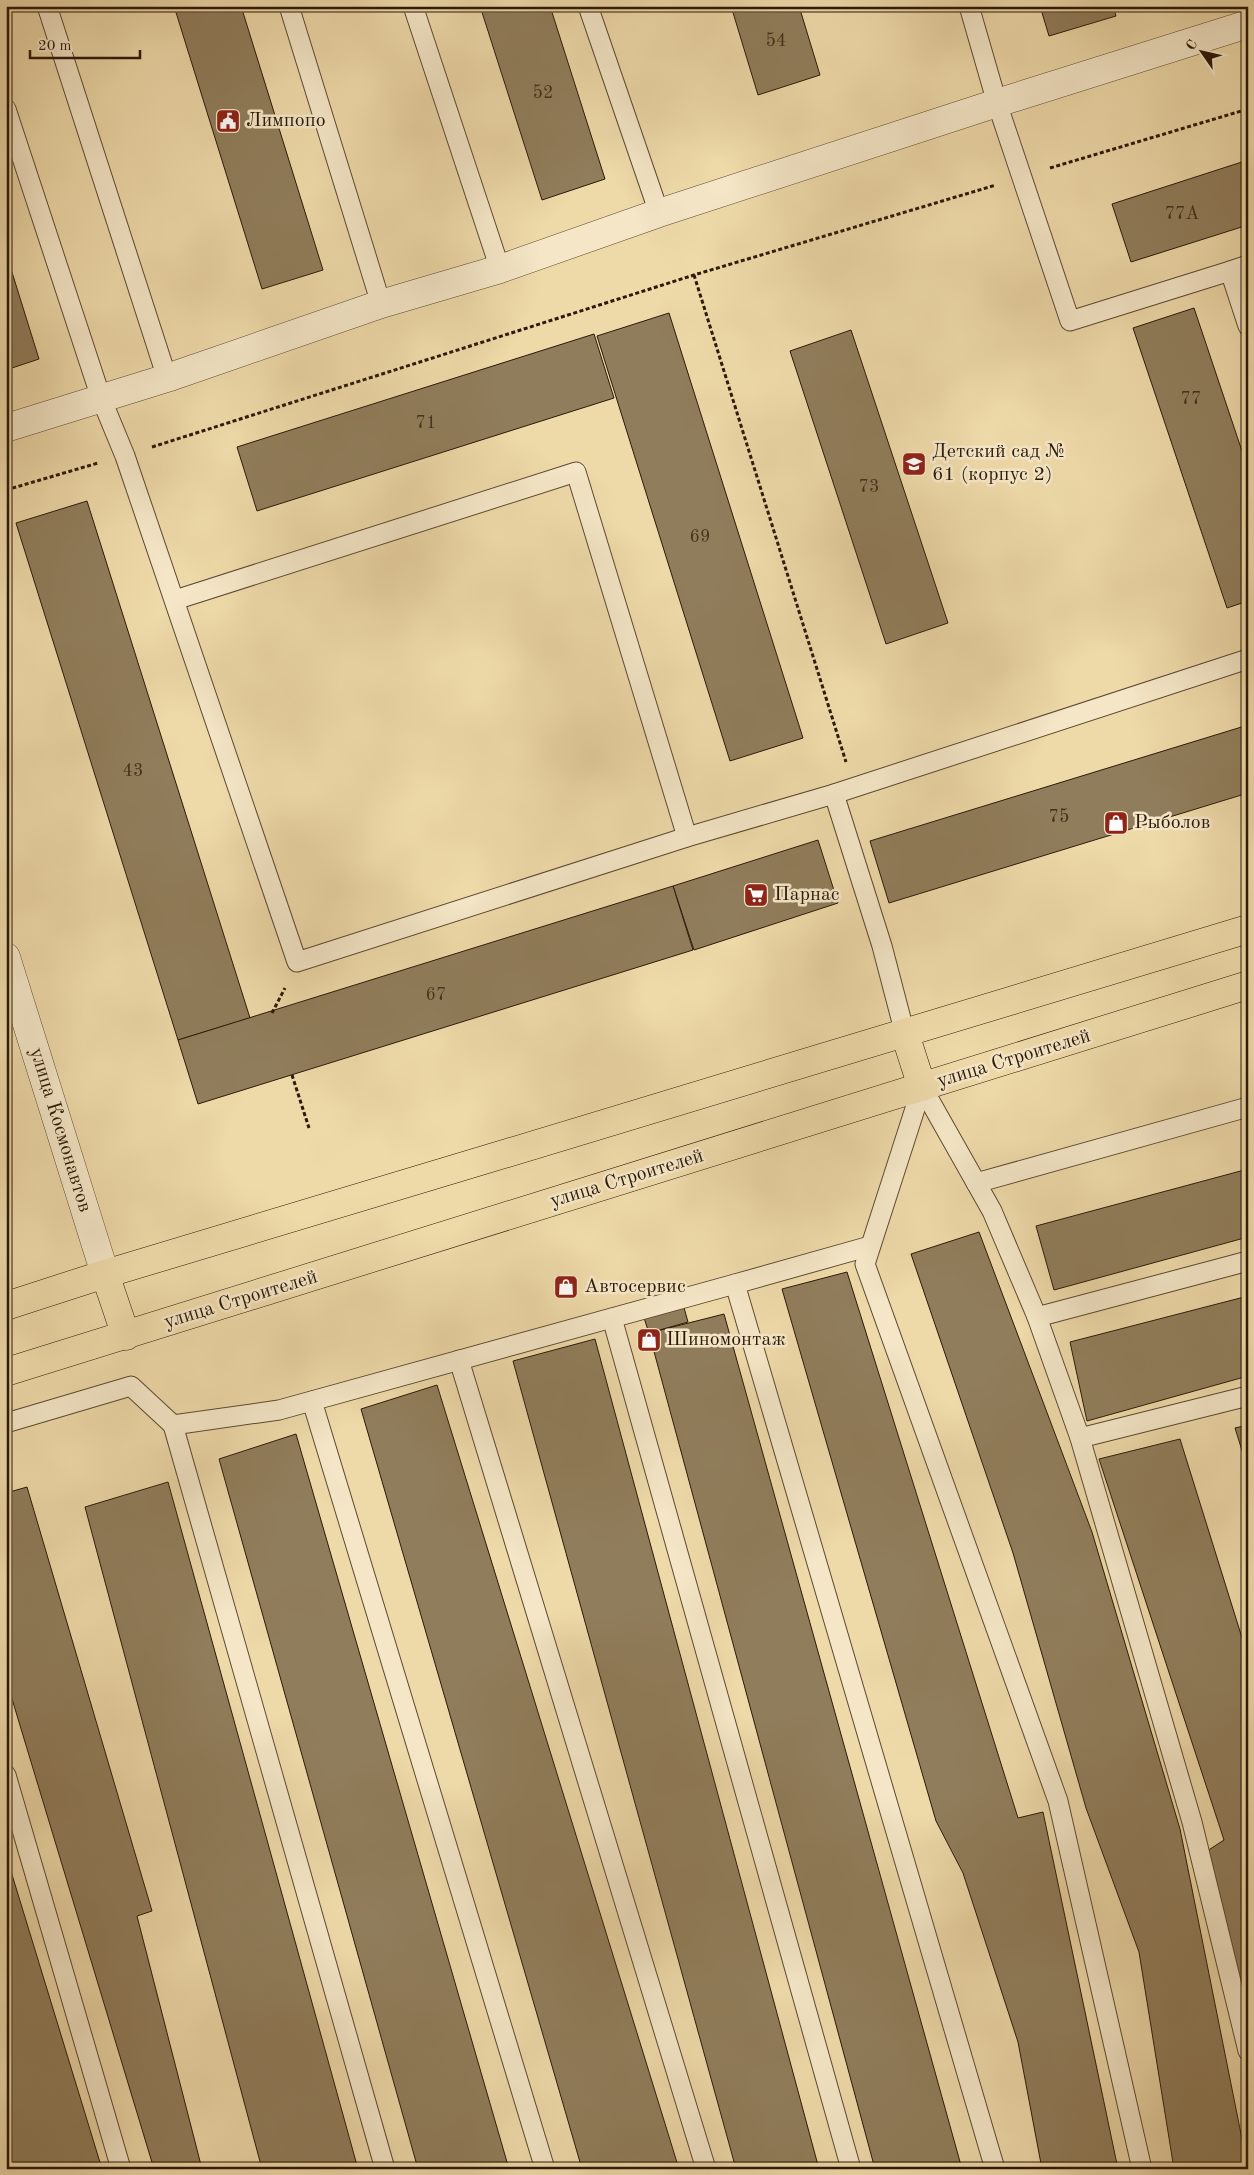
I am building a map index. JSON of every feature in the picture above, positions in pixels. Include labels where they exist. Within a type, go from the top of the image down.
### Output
[{"type":"main road","points":[[6,1306],[105,1274],[714,1089],[905,1034],[1248,929]]},
{"type":"main road","name":"улица Строителей","points":[[6,1372],[1248,985]]},
{"type":"main road","points":[[905,1034],[922,1087]]},
{"type":"main road","points":[[105,1274],[126,1336]]},
{"type":"street","points":[[6,428],[166,378],[381,304],[500,269],[659,213],[997,103],[1248,24]]},
{"type":"street","name":"улица Космонавтов","points":[[6,957],[105,1274]]},
{"type":"lane","points":[[47,6],[166,378]]},
{"type":"lane","points":[[289,6],[381,304]]},
{"type":"lane","points":[[413,6],[500,269]]},
{"type":"lane","points":[[588,6],[659,213]]},
{"type":"lane","points":[[969,6],[997,103],[1070,320],[1248,265]]},
{"type":"lane","points":[[6,109],[101,398],[124,456],[297,962],[687,837],[834,794],[1248,659]]},
{"type":"lane","points":[[1230,271],[1248,326]]},
{"type":"lane","points":[[174,600],[576,472],[687,837]]},
{"type":"lane","points":[[834,794],[882,946],[905,1034]]},
{"type":"lane","points":[[922,1087],[992,1210],[1037,1317],[1080,1438],[1192,1822],[1248,2051]]},
{"type":"lane","points":[[922,1087],[865,1264],[1058,1801],[1142,2169]]},
{"type":"lane","points":[[976,1183],[1248,1107]]},
{"type":"lane","points":[[173,1425],[279,1410],[870,1246]]},
{"type":"lane","points":[[1037,1317],[1248,1261]]},
{"type":"lane","points":[[735,1284],[995,2169]]},
{"type":"lane","points":[[612,1318],[851,2169]]},
{"type":"lane","points":[[459,1360],[706,2169]]},
{"type":"lane","points":[[6,1423],[131,1386],[173,1425],[385,2169]]},
{"type":"lane","points":[[1080,1438],[1248,1396]]},
{"type":"lane","points":[[312,1401],[545,2169]]},
{"type":"lane","points":[[6,1775],[120,2169]]},
{"type":"path","points":[[6,490],[124,456],[694,275],[1248,109]]},
{"type":"path","points":[[694,275],[854,787]]},
{"type":"path","points":[[292,1075],[309,1128]]},
{"type":"building","points":[[174,6],[241,6],[323,270],[262,289]]},
{"type":"building","points":[[480,6],[550,6],[605,179],[542,200]]},
{"type":"building","points":[[731,6],[799,6],[820,75],[758,95]]},
{"type":"building","points":[[1040,6],[1113,6],[1116,16],[1049,36]]},
{"type":"building","points":[[1248,160],[1248,225],[1131,262],[1112,204]]},
{"type":"building","points":[[6,253],[39,359],[6,370]]},
{"type":"building","points":[[1194,308],[1248,469],[1248,601],[1227,608],[1133,328]]},
{"type":"building","points":[[669,313],[803,738],[730,761],[597,336]]},
{"type":"building","points":[[851,330],[948,623],[886,644],[790,351]]},
{"type":"building","points":[[594,334],[614,398],[257,511],[237,447]]},
{"type":"building","points":[[87,501],[250,1018],[178,1040],[16,523]]},
{"type":"building","points":[[1248,725],[1248,793],[889,903],[870,841]]},
{"type":"building","name":"Парнас","points":[[818,840],[838,903],[694,950],[673,886]]},
{"type":"building","points":[[673,886],[693,950],[198,1104],[178,1040]]},
{"type":"building","points":[[1248,1169],[1248,1237],[1054,1290],[1036,1226]]},
{"type":"building","points":[[979,1232],[1092,1532],[1180,1829],[1248,2169],[1174,2169],[1139,1952],[1086,1808],[1013,1553],[911,1254]]},
{"type":"building","points":[[847,1272],[1018,1818],[1043,1812],[1118,2169],[1042,2169],[1018,2042],[963,1873],[936,1821],[782,1289]]},
{"type":"building","points":[[1248,1296],[1248,1376],[1087,1421],[1070,1342]]},
{"type":"building","points":[[683,1304],[688,1322],[649,1333],[643,1315]]},
{"type":"building","points":[[724,1314],[962,2169],[875,2169],[649,1333]]},
{"type":"building","points":[[595,1339],[819,2169],[736,2169],[513,1361]]},
{"type":"building","points":[[437,1385],[679,2169],[582,2169],[361,1409]]},
{"type":"building","points":[[1248,1425],[1248,1470],[1235,1428]]},
{"type":"building","points":[[296,1434],[509,2169],[418,2169],[219,1459]]},
{"type":"building","points":[[1180,1439],[1248,1657],[1248,2011],[1204,1853],[1224,1840],[1099,1459]]},
{"type":"building","points":[[168,1482],[358,2169],[262,2169],[85,1507]]},
{"type":"building","points":[[27,1487],[152,1911],[137,1916],[202,2169],[154,2169],[6,1679],[6,1493]]},
{"type":"building","points":[[6,1855],[102,2169],[6,2169]]},
{"type":"place","name":"Лимпопо","points":[[228,121]]},
{"type":"place","name":"Детский сад № 61 (корпус 2)","points":[[914,464]]},
{"type":"place","name":"Рыболов","points":[[1116,823]]},
{"type":"place","name":"Парнас","points":[[756,895]]},
{"type":"place","name":"Автосервис","points":[[566,1287]]},
{"type":"place","name":"Шиномонтаж","points":[[649,1340]]}]
